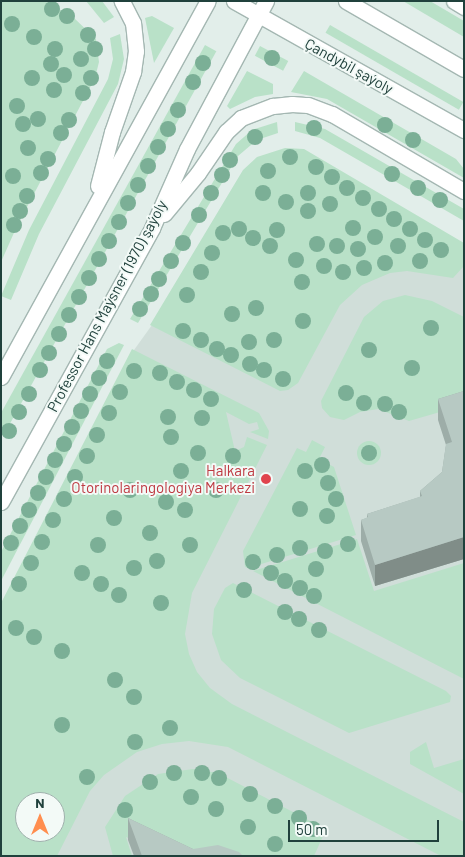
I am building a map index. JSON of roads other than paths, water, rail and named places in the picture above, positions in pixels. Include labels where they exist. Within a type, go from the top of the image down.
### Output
[{"type":"street","points":[[93,206],[112,132],[133,72],[134,29],[122,1]]},
{"type":"street","points":[[1,377],[93,206],[208,1]]},
{"type":"street","name":"Çandybil şaýoly","points":[[234,1],[464,130]]},
{"type":"street","name":"Professor Hans Maýsner (1970) şaýoly","points":[[1,502],[152,228],[187,150],[266,1]]},
{"type":"street","points":[[346,1],[464,69]]},
{"type":"street","points":[[454,1],[464,7]]},
{"type":"street","points":[[152,228],[198,173],[226,132],[241,118],[273,106],[308,106],[332,114],[464,191]]},
{"type":"place","name":"Halkara Otorinolaringologiya Merkezi","points":[[266,479]]}]
